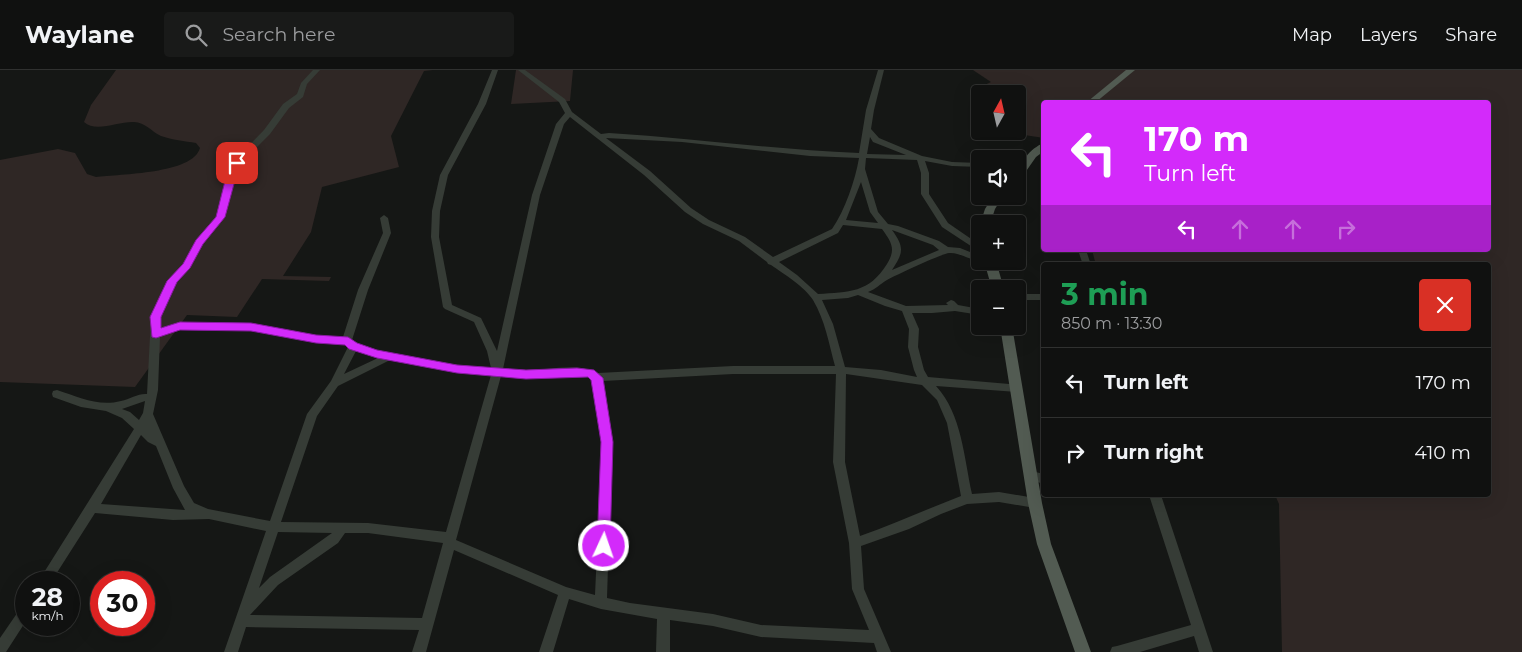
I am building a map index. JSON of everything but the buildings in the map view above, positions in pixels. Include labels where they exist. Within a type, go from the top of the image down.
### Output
[{"type":"main road","points":[[1095,100],[1131,70]]},
{"type":"main road","points":[[1026,162],[1041,148]]},
{"type":"main road","points":[[1008,335],[1037,478],[1035,503],[1044,544],[1083,652]]},
{"type":"street","points":[[51,571],[92,508],[148,414],[153,390],[156,317],[172,281],[186,266],[199,243],[220,217],[232,173],[237,163],[267,132],[286,106],[300,95],[304,82],[317,70]]},
{"type":"street","points":[[495,70],[482,104],[444,174],[436,211],[435,238],[448,307],[478,320],[492,351],[497,372]]},
{"type":"street","points":[[521,70],[562,101],[569,113],[647,173],[688,210],[706,222],[742,239],[794,277],[816,297],[828,324],[841,370],[839,462],[855,542],[858,589],[876,637],[884,652]]},
{"type":"street","points":[[771,262],[835,231],[841,222],[861,168],[867,129],[881,70]]},
{"type":"street","points":[[419,652],[451,543],[497,372],[536,195],[552,143],[560,124],[569,113]]},
{"type":"street","points":[[867,129],[876,140],[920,158]]},
{"type":"street","points":[[599,136],[682,140],[810,154],[920,158],[952,164],[971,165]]},
{"type":"street","points":[[920,158],[926,194],[945,224],[971,242]]},
{"type":"street","points":[[816,297],[848,295],[873,287],[883,278],[897,255],[896,242],[874,212],[869,200],[861,168]]},
{"type":"street","points":[[231,652],[312,414],[335,384],[350,344],[363,290],[387,232],[384,218]]},
{"type":"street","points":[[841,222],[896,228],[936,243],[946,250]]},
{"type":"street","points":[[883,278],[946,250],[960,251],[971,255]]},
{"type":"street","points":[[858,292],[906,309],[932,310],[952,305],[971,310]]},
{"type":"street","points":[[1026,297],[1041,297]]},
{"type":"street","points":[[906,309],[914,329],[914,347],[919,370],[925,381],[941,398],[952,422],[967,499]]},
{"type":"street","points":[[156,334],[180,326],[251,327],[350,344],[390,356],[457,369],[526,374],[577,372],[590,373],[597,378],[733,370],[841,370],[925,381],[1017,388]]},
{"type":"street","points":[[335,384],[390,356]]},
{"type":"street","points":[[597,378],[607,442],[601,602]]},
{"type":"street","points":[[57,394],[71,400],[126,414],[152,439],[160,442]]},
{"type":"street","points":[[106,408],[127,405],[145,397]]},
{"type":"street","points":[[148,414],[179,488],[190,507],[209,514],[274,526],[368,528],[445,537],[451,543],[566,592],[601,602],[664,614],[713,620],[761,631],[876,637]]},
{"type":"street","points":[[855,542],[906,525],[937,510],[967,499],[999,497],[1035,503]]},
{"type":"street","points":[[1154,497],[1206,652]]},
{"type":"street","points":[[92,508],[173,515],[209,514]]},
{"type":"street","points":[[242,617],[274,581],[334,539],[342,528]]},
{"type":"street","points":[[546,652],[566,592]]},
{"type":"street","points":[[663,652],[664,614]]},
{"type":"street","points":[[242,617],[427,624]]},
{"type":"street","points":[[0,650],[5,636],[15,624]]},
{"type":"street","points":[[1117,652],[1199,629]]},
{"type":"shaded area","points":[[116,70],[433,70],[424,71],[391,136],[399,167],[322,187],[311,232],[283,276],[331,277],[329,281],[262,279],[237,317],[187,315],[135,387],[0,382],[0,160],[58,149],[75,153],[87,174],[96,177],[170,168],[195,157],[200,148],[196,143],[161,136],[138,122],[101,127],[84,122],[91,105]]},
{"type":"shaded area","points":[[516,70],[573,70],[570,101],[511,104]]},
{"type":"shaded area","points":[[973,70],[1522,70],[1522,652],[1282,652],[1279,504],[1276,497],[1491,497],[1491,262],[1095,262],[1093,252],[1491,252],[1491,100],[1041,100],[1041,138],[1026,135],[1026,85],[985,85],[991,82]]},
{"type":"route","points":[[237,163],[232,173],[220,217],[199,243],[186,266],[172,281],[156,317],[156,334],[180,326],[251,327],[316,339],[348,341],[353,346],[377,354],[424,361],[457,369],[526,374],[590,373],[597,378],[607,442],[604,546]]}]
